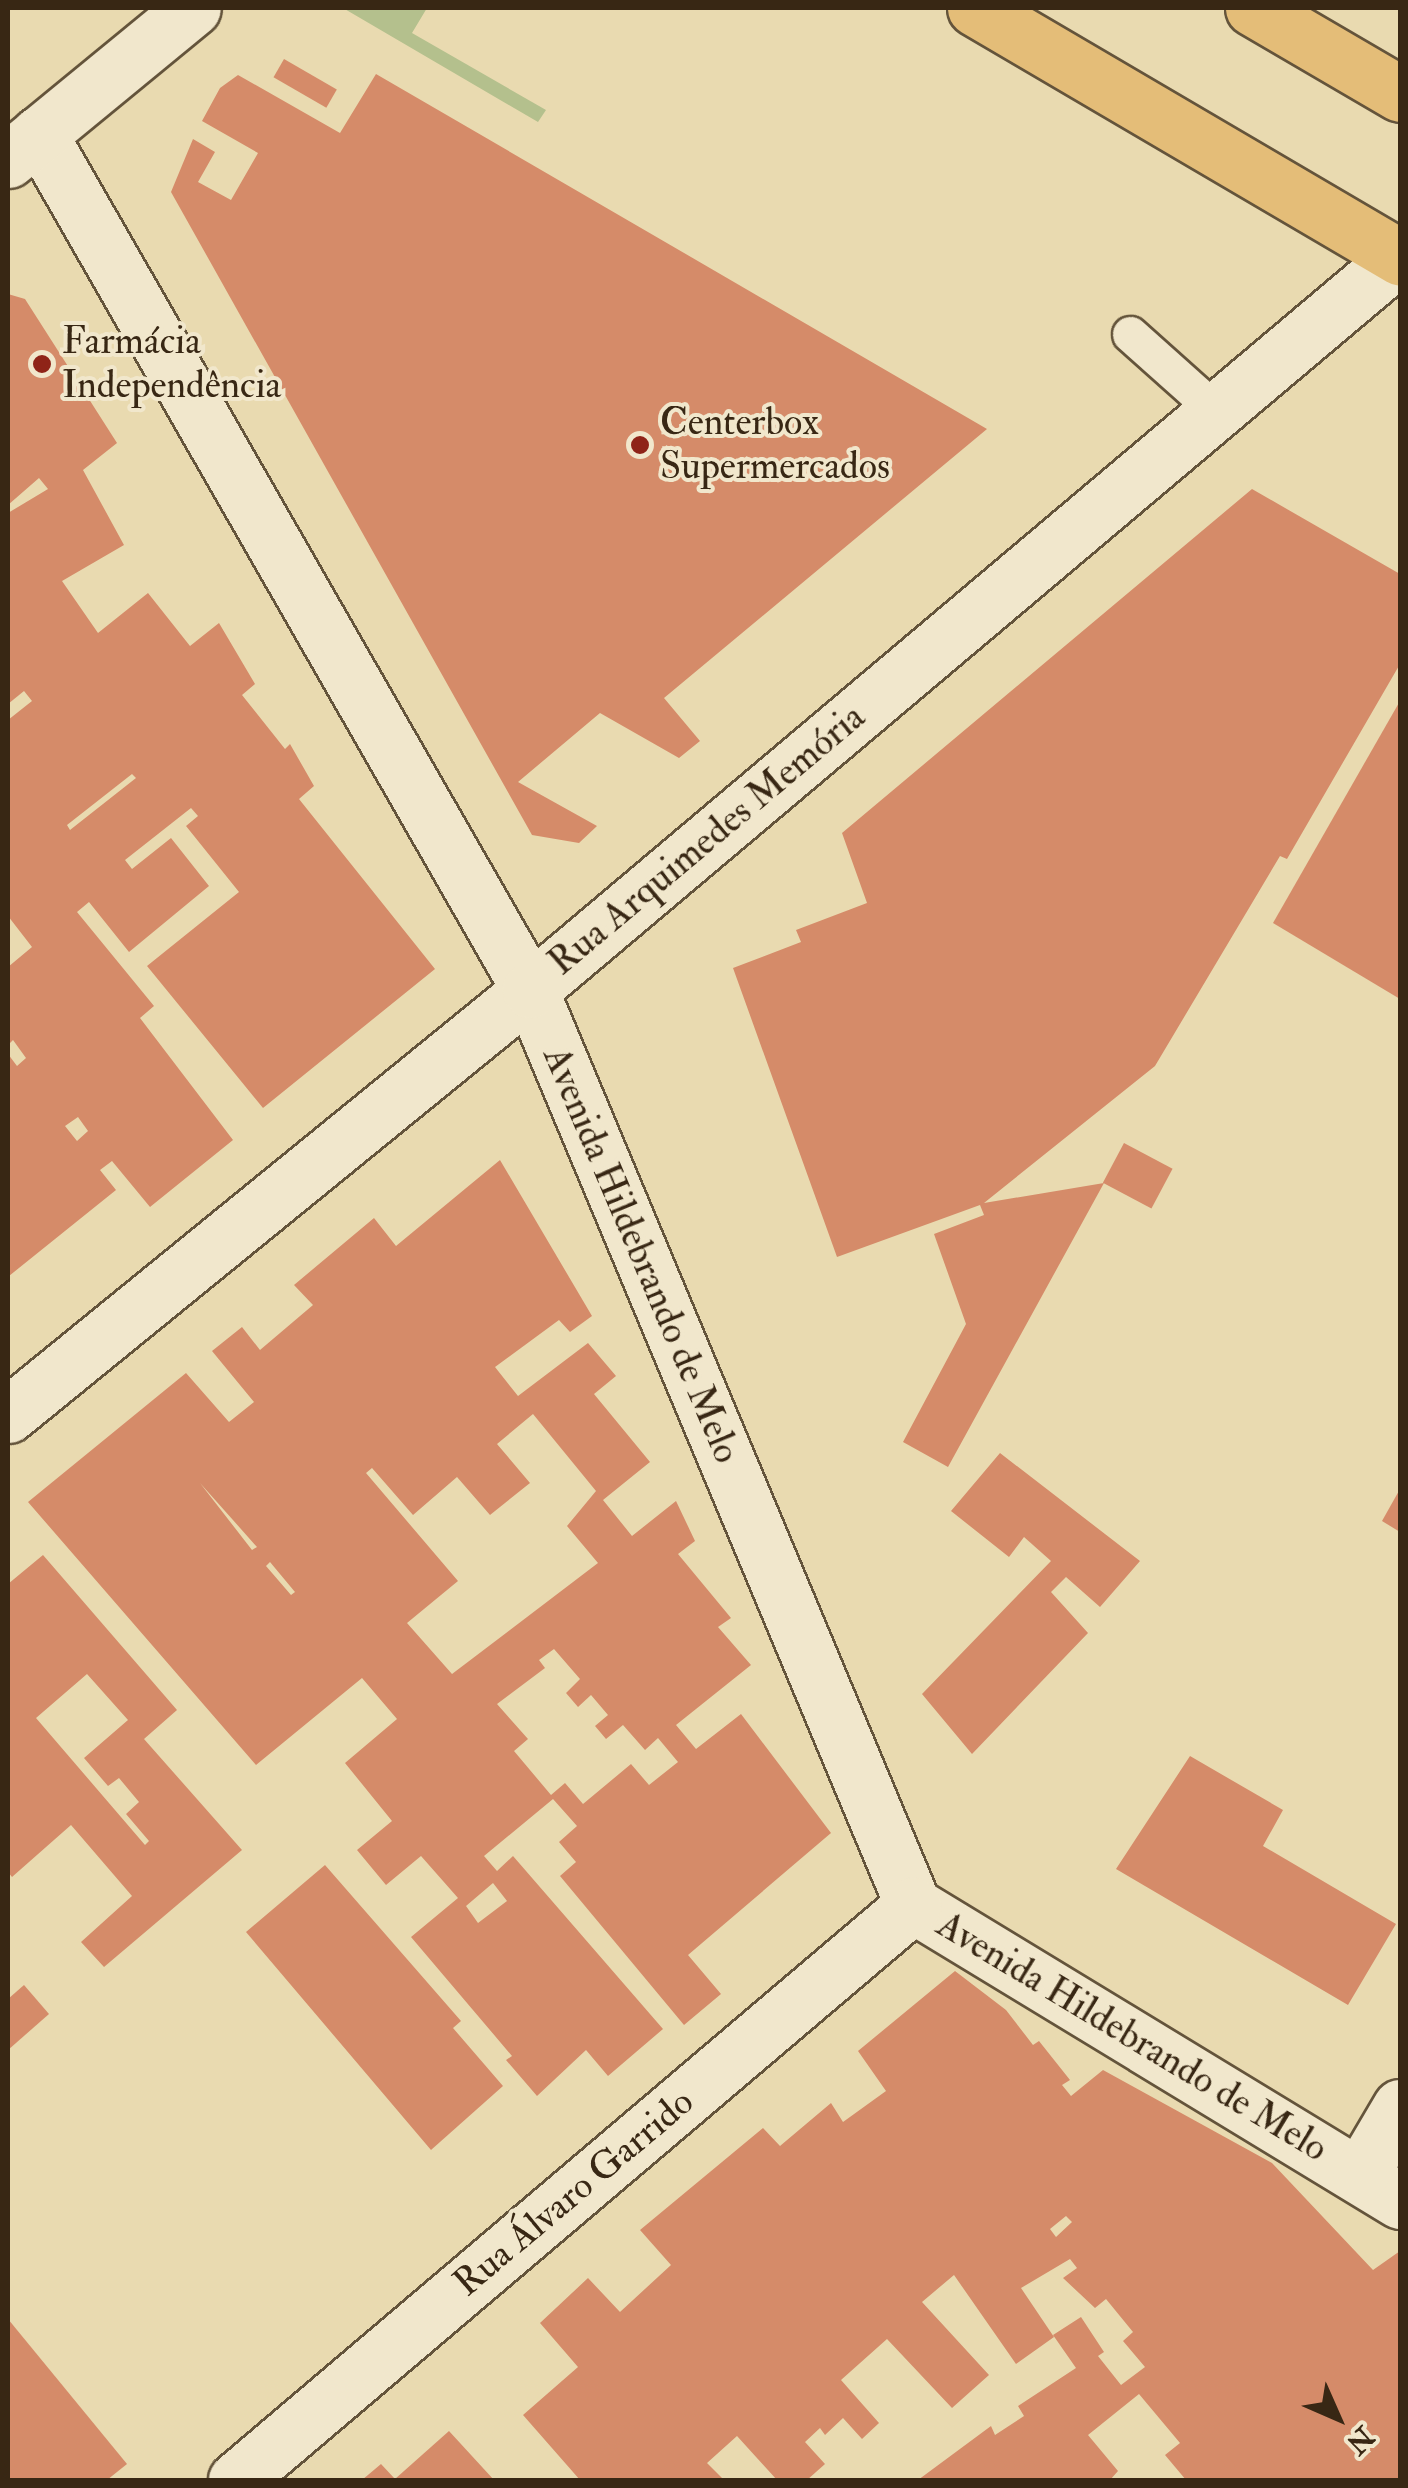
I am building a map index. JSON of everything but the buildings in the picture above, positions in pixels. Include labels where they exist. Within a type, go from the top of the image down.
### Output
[{"type":"main road","points":[[975,8],[1400,257]]},
{"type":"main road","points":[[1253,8],[1400,94]]},
{"type":"street","points":[[23,146],[193,8]]},
{"type":"street","name":"Avenida Hildebrando de Melo","points":[[23,146],[530,990],[913,1905],[1380,2188]]},
{"type":"street","name":"Rua Arquimedes Memória","points":[[8,1414],[530,990],[1400,257]]},
{"type":"street","name":"Rua Álvaro Garrido","points":[[236,2480],[913,1905]]},
{"type":"street","points":[[1380,2188],[1400,2107]]},
{"type":"lane","points":[[1130,334],[1216,411]]},
{"type":"green space","points":[[343,8],[427,8],[412,33],[546,110],[538,122]]},
{"type":"place","name":"Farmácia Independência","points":[[42,364]]},
{"type":"place","name":"Centerbox Supermercados","points":[[640,445]]}]
